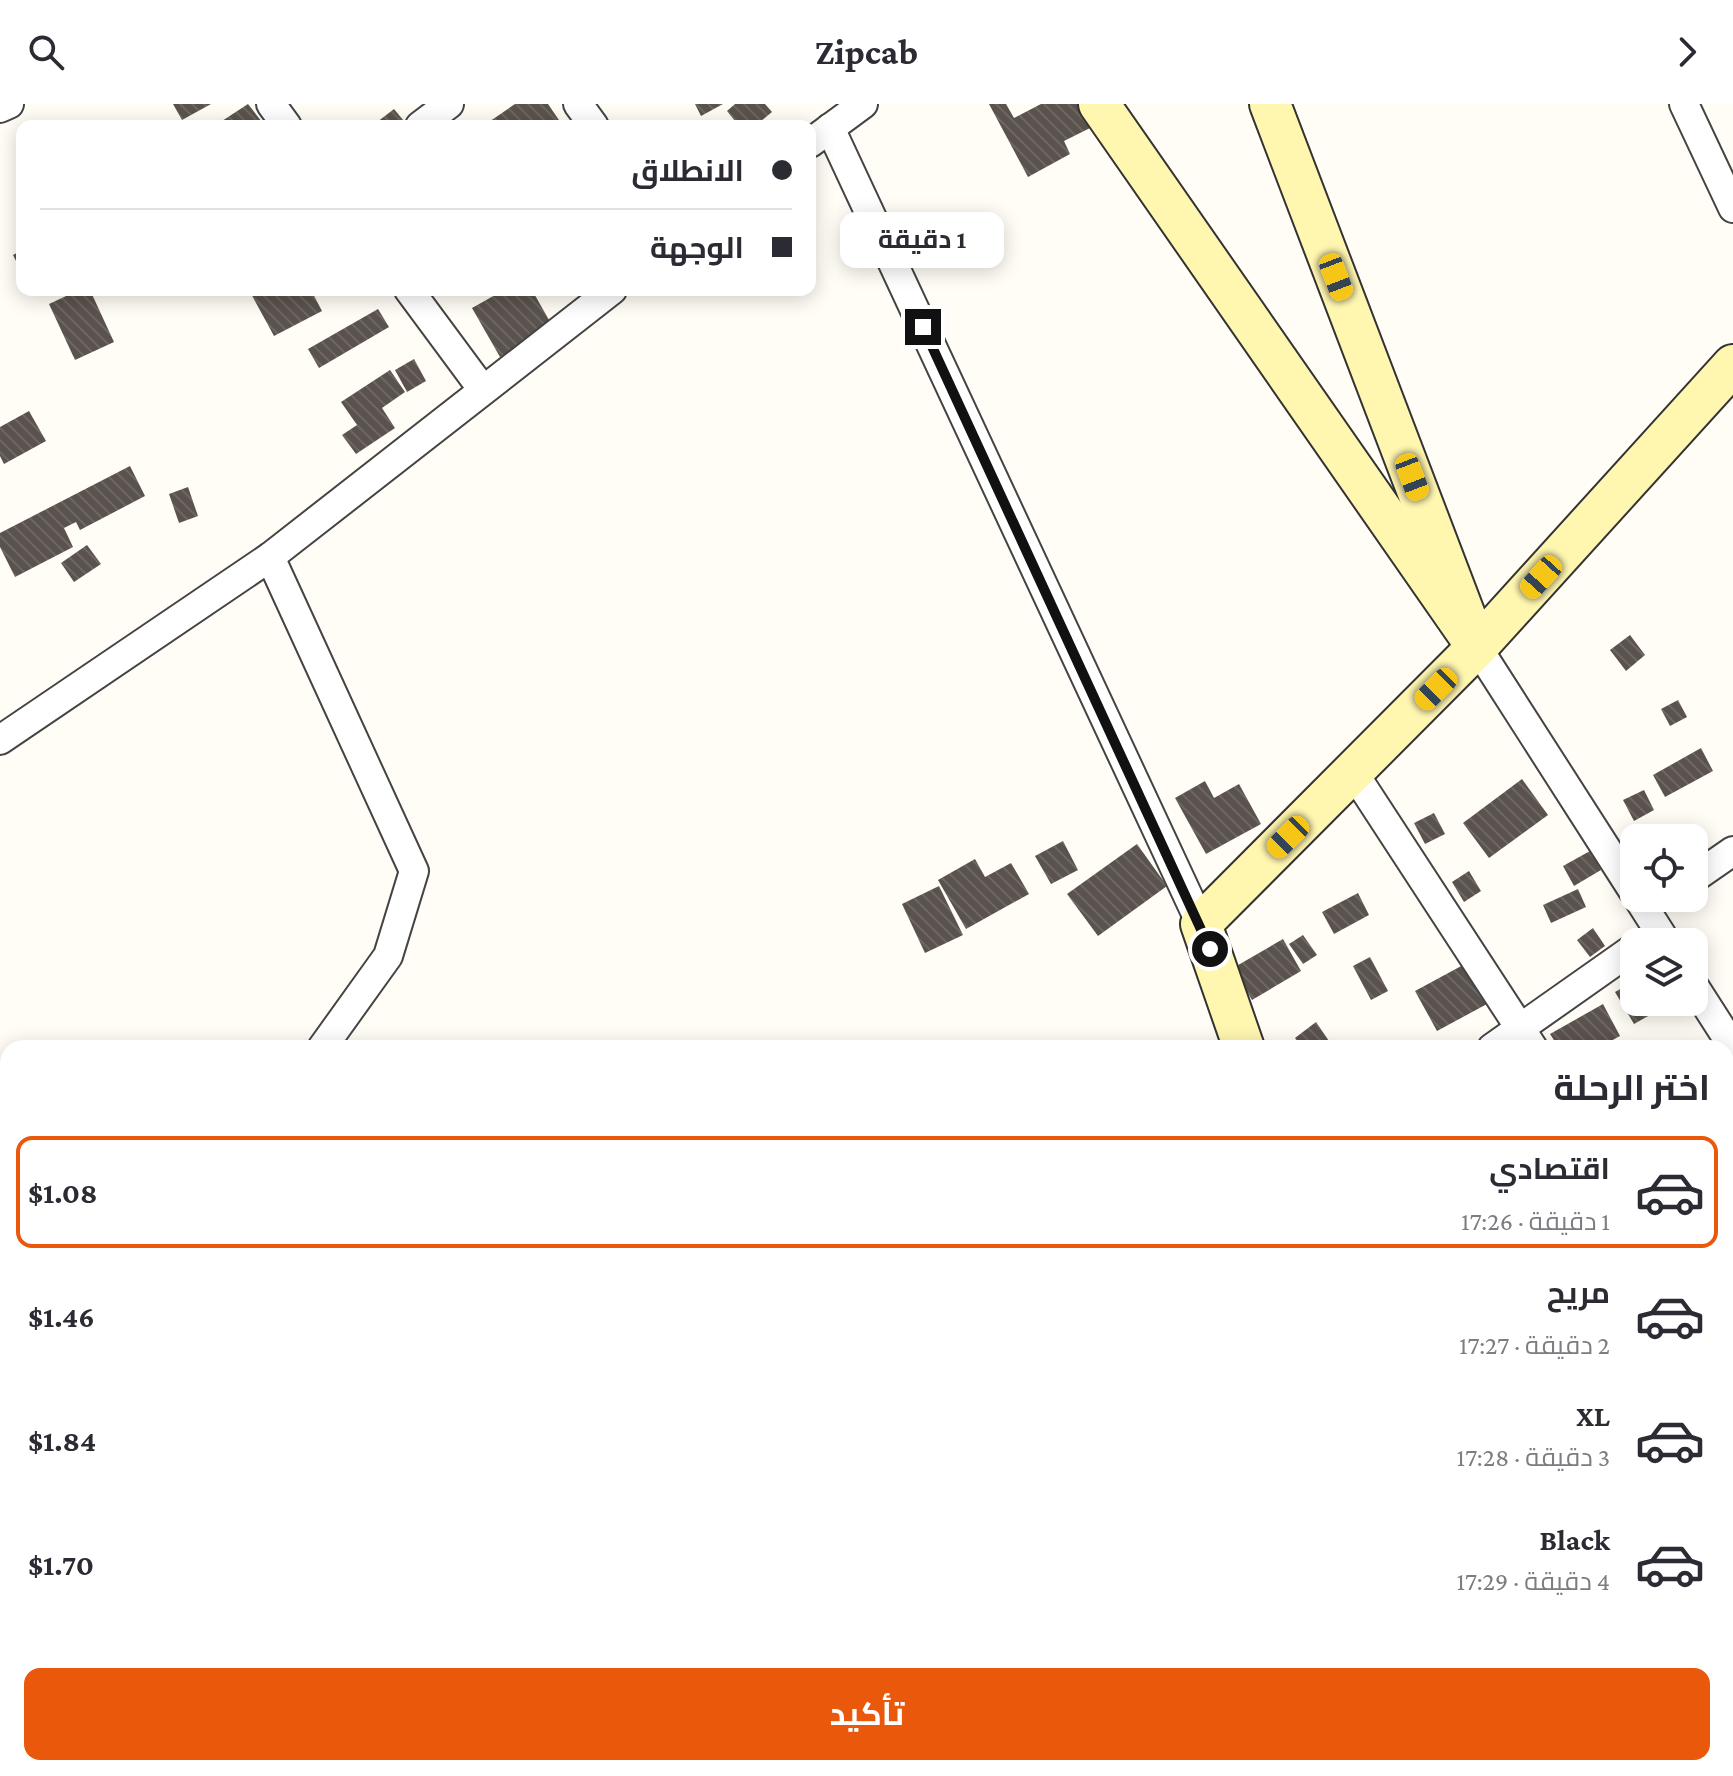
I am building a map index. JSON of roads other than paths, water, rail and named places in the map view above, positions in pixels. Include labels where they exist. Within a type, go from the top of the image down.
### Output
[{"type":"main road","points":[[1099,104],[1477,647]]},
{"type":"main road","points":[[1273,105],[1477,647]]},
{"type":"main road","points":[[1241,1040],[1201,924],[1477,647],[1733,365]]},
{"type":"street","points":[[0,108],[9,104]]},
{"type":"street","points":[[428,120],[449,104]]},
{"type":"street","points":[[863,104],[820,136],[1201,924]]},
{"type":"street","points":[[1684,104],[1733,208]]},
{"type":"street","points":[[413,296],[483,390]]},
{"type":"street","points":[[0,740],[270,557],[604,296]]},
{"type":"street","points":[[270,557],[414,871],[388,956],[328,1040]]},
{"type":"street","points":[[1477,647],[1650,916]]},
{"type":"street","points":[[1353,772],[1527,1038],[1620,960]]},
{"type":"street","points":[[1708,868],[1733,851]]},
{"type":"street","points":[[1708,1008],[1729,1040]]}]
